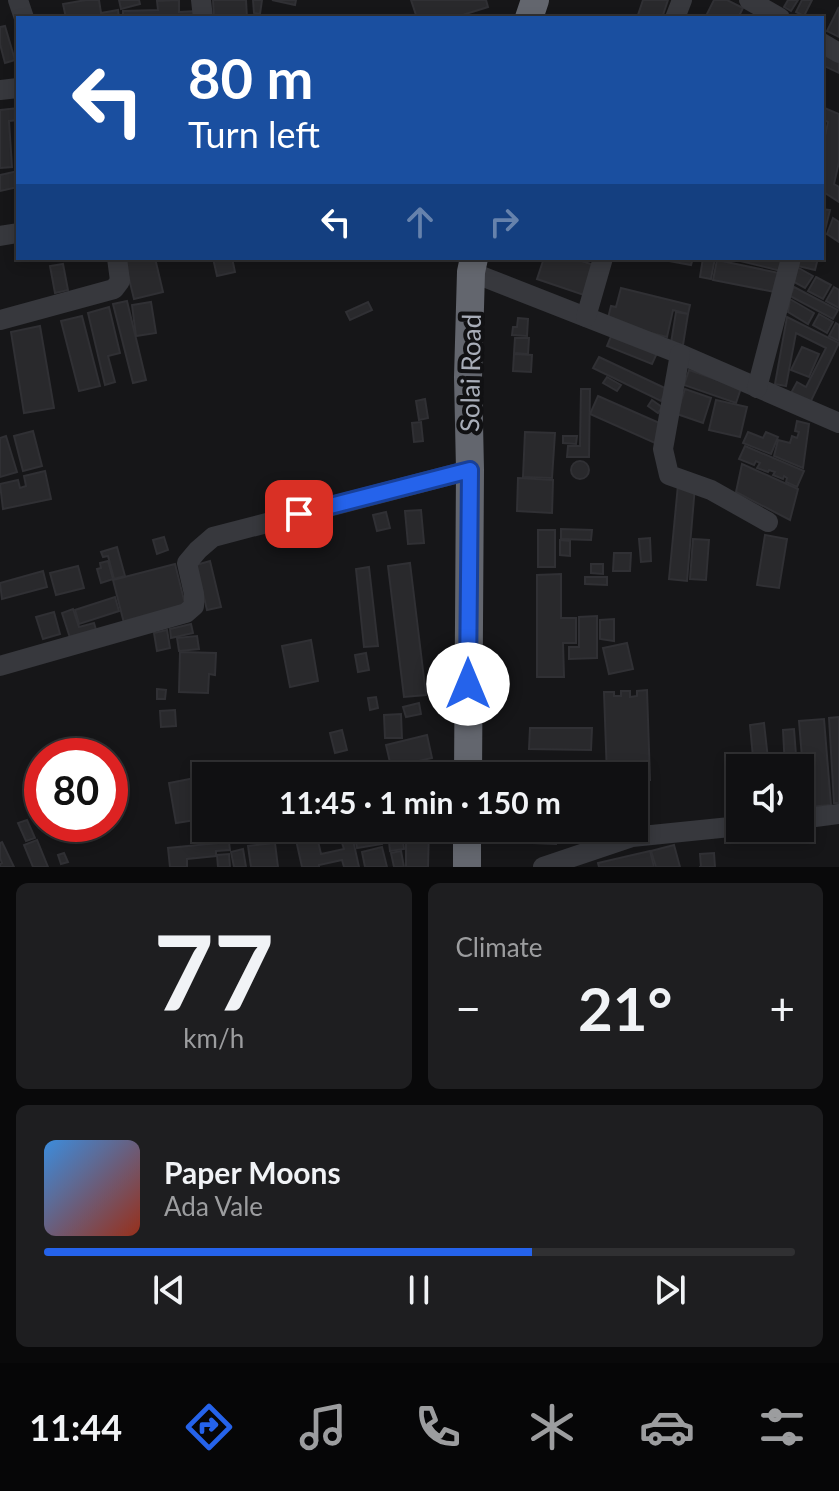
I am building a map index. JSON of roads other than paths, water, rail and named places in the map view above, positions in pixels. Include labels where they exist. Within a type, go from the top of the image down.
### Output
[{"type":"highway","name":"Solai Road","points":[[468,762],[468,377],[472,265]]},
{"type":"highway","points":[[467,842],[467,867]]},
{"type":"street","points":[[749,0],[777,16]]},
{"type":"street","points":[[0,320],[114,289],[120,281],[117,260]]},
{"type":"street","points":[[586,317],[602,260]]},
{"type":"street","points":[[757,388],[790,260]]},
{"type":"street","points":[[472,265],[586,317],[839,423]]},
{"type":"street","points":[[680,354],[663,449],[669,475],[711,490],[768,522]]},
{"type":"street","points":[[0,666],[186,613],[194,606],[187,563],[213,537],[470,470]]},
{"type":"street","points":[[814,817],[839,814]]},
{"type":"street","points":[[543,867],[632,837],[726,827]]}]
